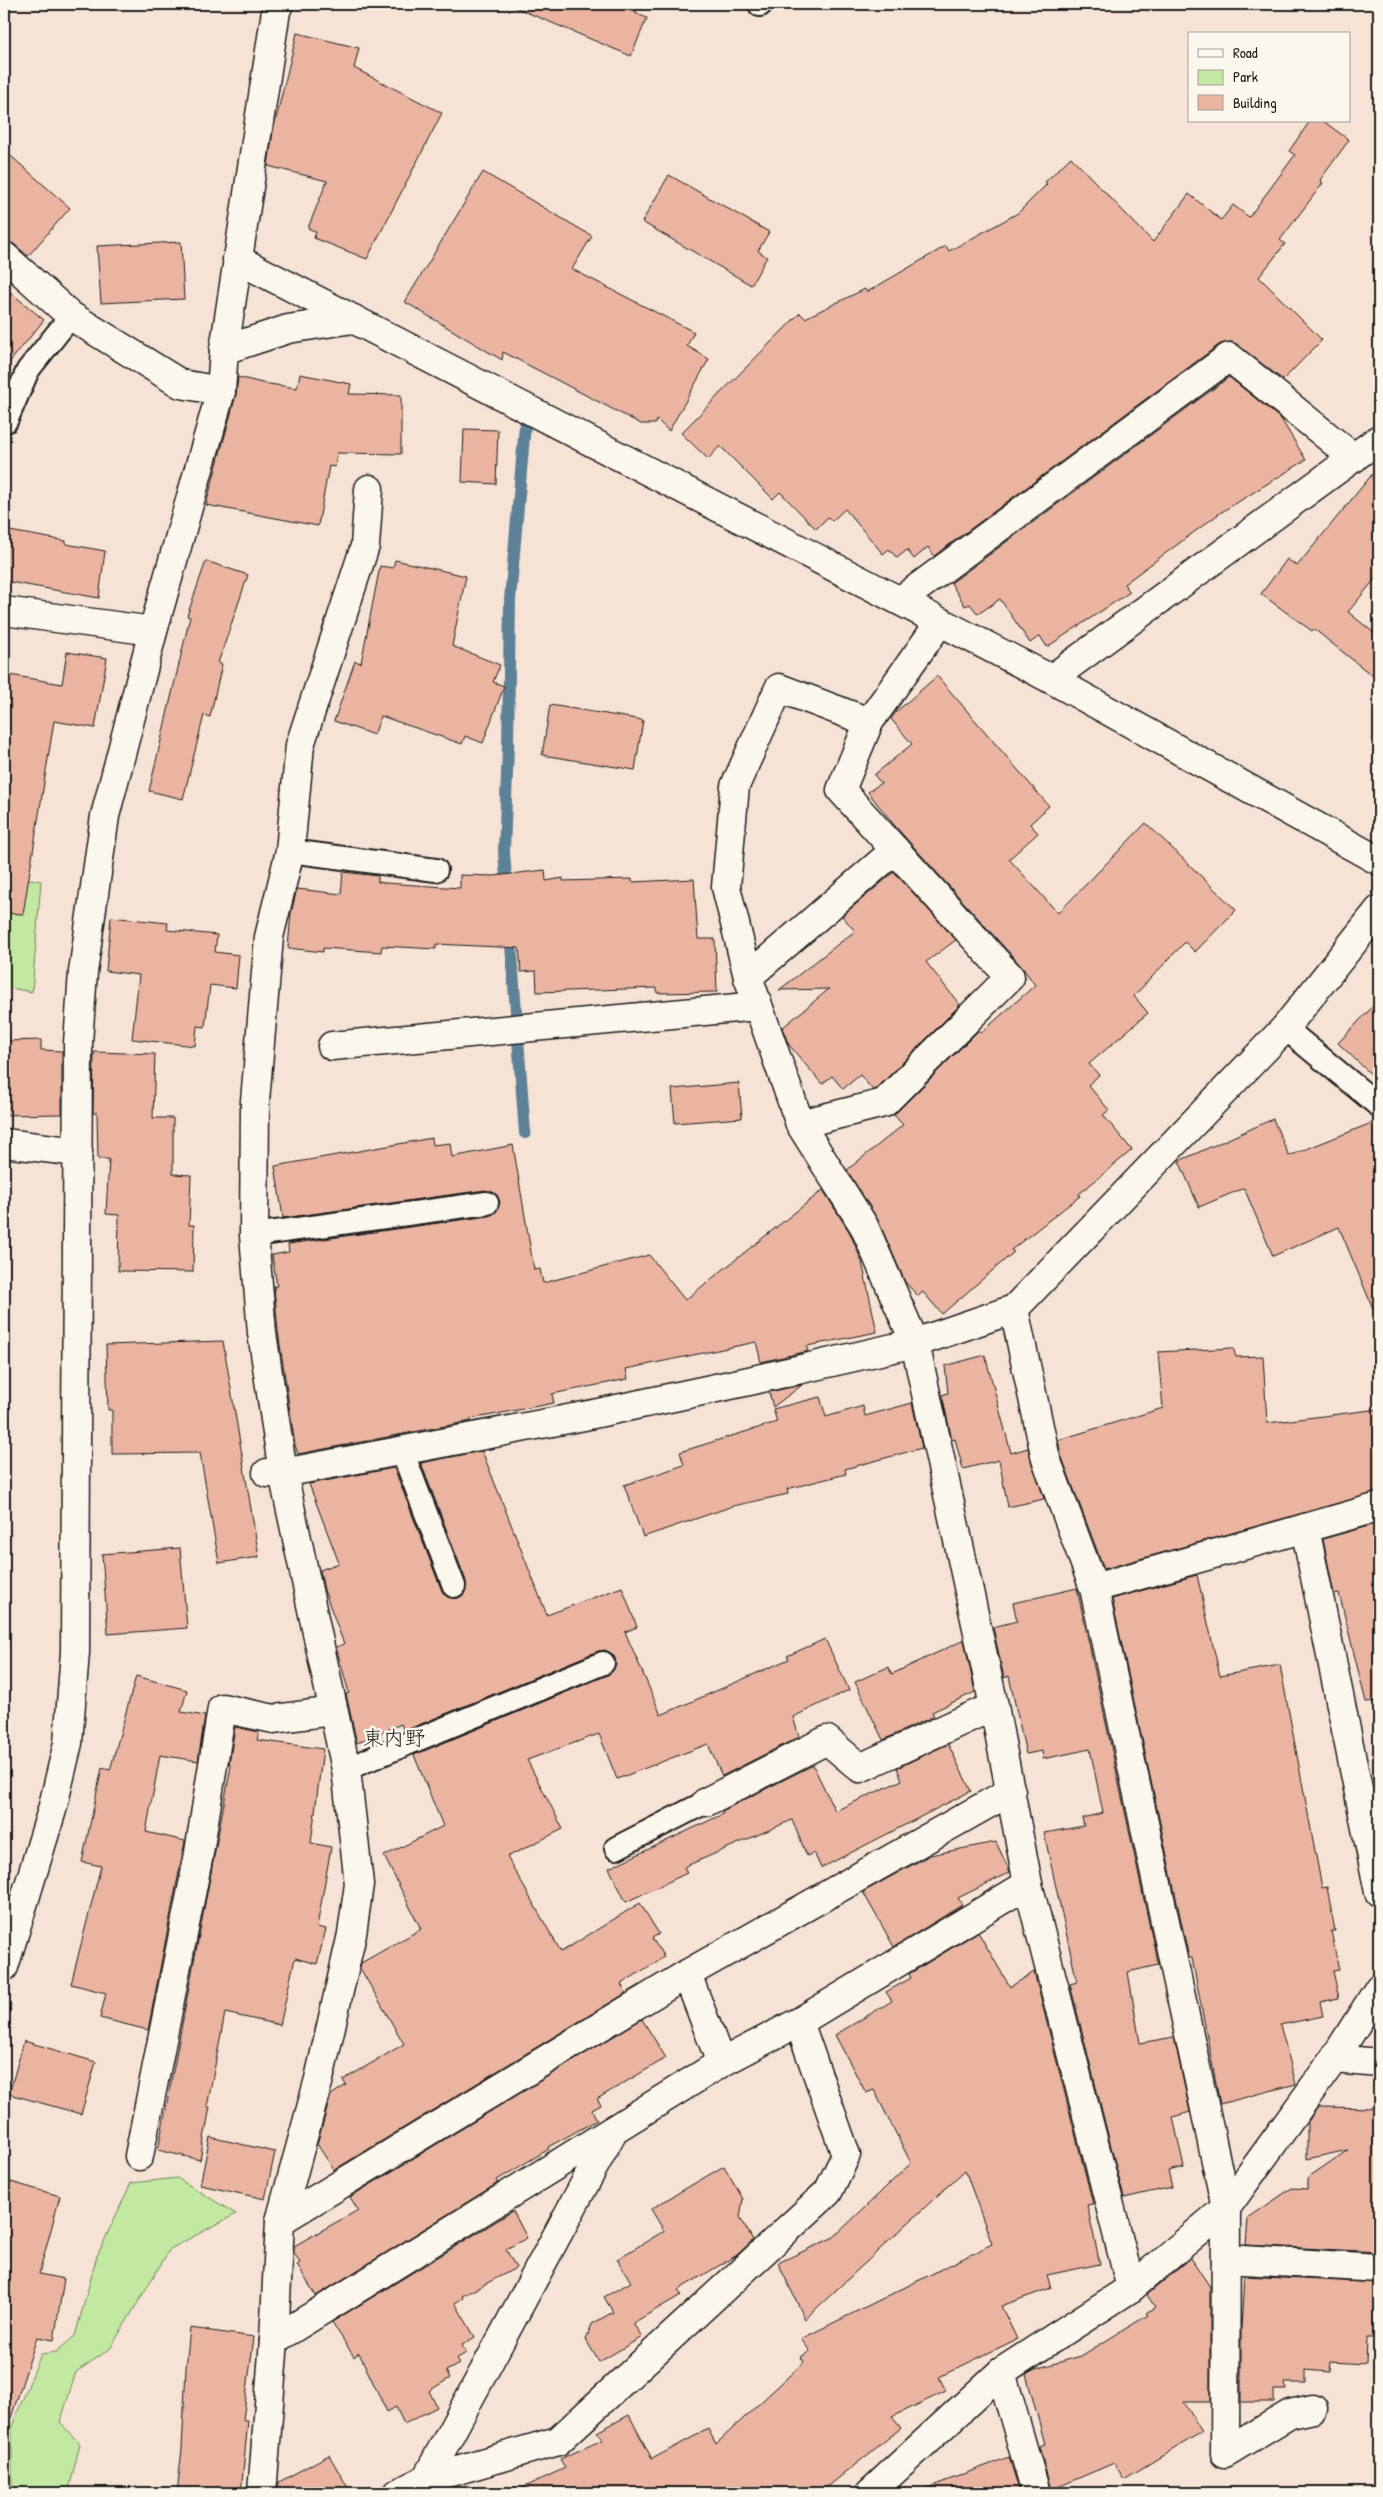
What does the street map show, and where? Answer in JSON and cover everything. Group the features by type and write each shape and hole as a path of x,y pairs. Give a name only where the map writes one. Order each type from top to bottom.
{"street":[{"path":"4,1967 52,1810 68,1744 75,1652 79,1034 83,972 94,890 105,816 153,631 221,391 224,350 237,258 276,12 279,4"},
{"path":"4,256 71,316 181,384 221,391"},
{"path":"237,258 1051,679 1379,861"},
{"path":"224,350 288,329 353,319"},
{"path":"901,600 1229,357 1354,458"},
{"path":"1051,679 1379,439"},
{"path":"262,2493 274,2340 280,2221 319,2079 352,1934 358,1884 346,1769 275,1473 254,1235 255,1101 269,937 290,851 300,745 365,546 369,489"},
{"path":"4,611 153,631"},
{"path":"800,1124 884,1102 1010,977 841,790 869,722 940,622"},
{"path":"869,722 778,688 734,786 726,887 748,977 800,1124 864,1226 915,1343 994,1706 1028,1884 1131,2288"},
{"path":"748,977 895,850"},
{"path":"275,1473 594,1414 915,1343 1014,1309 1285,1028 1379,910"},
{"path":"332,1046 758,1006"},
{"path":"4,1143 78,1152"},
{"path":"1014,1309 1046,1459 1094,1588 1226,2208 1225,2453 1290,2414 1313,2409"},
{"path":"1094,1588 1379,1508"},
{"path":"1305,1528 1379,1892"},
{"path":"706,1802 828,1740 860,1768 994,1706"},
{"path":"139,2156 196,1868 222,1708 274,1719 333,1711"},
{"path":"280,2221 687,1974 1011,1791"},
{"path":"274,2340 721,2063 799,2022 1028,1884"},
{"path":"687,1974 721,2063"},
{"path":"870,2493 1001,2372 1131,2288 1226,2208 1334,2059 1379,1988"},
{"path":"398,2493 426,2479 558,2441 828,2192 846,2155 799,2022"},
{"path":"1334,2059 1379,2063"},
{"path":"426,2479 614,2131"},
{"path":"1226,2259 1379,2268"},
{"path":"1001,2372 1036,2493"}],"lane":[{"path":"6,421 28,370 71,316"},
{"path":"290,851 436,870"},
{"path":"1285,1028 1379,1106"},
{"path":"254,1235 487,1203"},
{"path":"402,1451 454,1586"},
{"path":"346,1769 603,1663"},
{"path":"616,1848 706,1802"}],"green space":[{"path":"4,875 41,881 32,992 4,987"},
{"path":"177,2178 236,2214 170,2249 110,2349 76,2372 60,2423 80,2444 68,2493 12,2493 12,2426 41,2354 56,2352 75,2336 97,2256 131,2183"}],"building":[{"path":"507,4 639,4 635,13 647,18 631,56"},
{"path":"297,33 359,48 354,68 442,113 367,259 314,238 316,232 308,228 327,181 268,166 273,131"},
{"path":"1309,122 1324,122 1349,140 1320,180 1323,183 1280,240 1285,244 1259,277 1322,340 1283,380 1238,345 1232,342 1220,344 934,556 928,547 914,559 907,550 897,558 889,549 883,554 845,509 832,521 828,517 816,529 780,492 773,499 720,446 708,459 681,433 800,313 805,318 865,289 867,292 946,246 949,251 1018,213 1047,184 1045,182 1071,157 1153,242 1189,194 1221,220 1233,205 1249,217 1295,155 1289,151"},
{"path":"4,150 70,208 28,256 14,244 4,241"},
{"path":"483,172 592,236 572,269 694,332 687,346 709,359 669,431 657,420 655,424 641,424 503,352 502,360 405,302"},
{"path":"669,175 769,232 758,251 767,257 751,285 642,222"},
{"path":"181,242 184,299 101,303 97,246"},
{"path":"4,287 44,320 4,369"},
{"path":"300,374 351,384 349,394 401,395 401,454 337,453 335,467 329,466 318,526 206,505 236,395 238,377 297,388"},
{"path":"1229,377 1281,419 1306,460 1220,513 1124,584 1130,592 1047,647 1040,636 1030,643 1000,599 978,614 970,604 965,606 951,583"},
{"path":"464,429 498,430 496,484 462,482"},
{"path":"1379,466 1379,574 1348,612 1379,637 1379,681 1314,629 1312,631 1261,594 1287,559 1297,566"},
{"path":"4,530 66,541 66,544 105,551 99,598 4,581"},
{"path":"395,560 466,576 452,646 500,665 493,682 504,686 483,743 465,736 462,744 381,716 374,735 334,721 355,661 361,663 380,566 393,568"},
{"path":"206,561 248,575 218,663 222,664 210,717 204,715 183,799 149,791 190,617 187,616"},
{"path":"67,652 107,658 95,728 54,721 23,914 4,913 4,674 62,684"},
{"path":"937,676 1049,806 1030,824 1038,833 1009,859 1058,913 1146,823 1236,910 1195,952 1185,942 1134,996 1148,1013 1089,1064 1099,1075 1088,1085 1109,1110 1103,1115 1132,1150 1079,1194 1080,1196 1011,1250 1014,1252 942,1314 923,1292 918,1296 905,1282 878,1220 847,1170 903,1125 894,1115 979,1030 981,1033 1035,985 1022,967 895,826 868,792 881,783 874,775 912,744 891,719 896,712"},
{"path":"550,705 643,720 635,770 542,755"},
{"path":"545,870 546,881 563,878 563,881 632,879 632,882 694,879 698,939 715,939 717,992 657,993 657,988 537,992 536,971 521,972 519,948 436,944 436,949 382,946 381,952 323,948 323,952 288,948 291,913 297,889 341,894 343,872 378,876 378,882 385,883 460,888 460,875 494,876"},
{"path":"894,872 956,940 926,962 960,1005 876,1089 873,1090 860,1075 843,1089 832,1076 822,1084 789,1045 782,1028 829,989 779,990 855,931 842,916"},
{"path":"111,917 168,923 167,930 217,935 215,952 239,955 236,988 210,985 205,1027 197,1026 195,1046 132,1039 139,975 106,971"},
{"path":"1379,1000 1379,1082 1338,1043"},
{"path":"41,1040 41,1050 62,1051 62,1114 4,1115 4,1041"},
{"path":"94,1052 155,1054 153,1118 173,1118 173,1174 191,1175 189,1225 194,1225 193,1272 118,1271 119,1215 106,1214 109,1159 98,1159 97,1113 93,1113"},
{"path":"739,1083 742,1118 675,1123 672,1089"},
{"path":"1273,1119 1289,1156 1379,1120 1379,1323 1339,1227 1273,1256 1244,1188 1199,1207 1179,1161"},
{"path":"432,1138 433,1145 450,1143 452,1157 513,1145 534,1270 540,1269 543,1283 649,1255 685,1300 823,1190 850,1233 862,1262 877,1332 807,1346 808,1351 761,1362 756,1342 626,1369 628,1379 552,1394 554,1403 298,1454 295,1445 278,1331 274,1286 277,1286 272,1255 289,1252 288,1244 489,1216 495,1213 500,1202 497,1195 485,1190 283,1218 275,1166"},
{"path":"223,1341 259,1557 219,1563 200,1453 112,1454 112,1410 108,1410 106,1345"},
{"path":"1233,1348 1236,1357 1263,1356 1267,1423 1379,1409 1379,1492 1104,1569 1061,1455 1058,1440 1163,1408 1158,1352"},
{"path":"985,1355 1011,1453 1028,1448 1044,1499 1008,1507 999,1460 963,1469 955,1439 952,1440 942,1395 948,1393 945,1366"},
{"path":"802,1385 773,1407 769,1392"},
{"path":"820,1397 826,1417 863,1406 865,1416 912,1403 922,1448 845,1469 846,1474 787,1489 788,1494 733,1506 643,1537 624,1485 684,1465 680,1452 777,1422 773,1409"},
{"path":"482,1451 547,1615 622,1587 637,1627 625,1632 661,1715 789,1659 787,1656 825,1639 849,1690 793,1717 799,1737 722,1776 708,1744 617,1779 599,1734 527,1760 563,1829 507,1857 561,1952 640,1903 659,1934 652,1938 664,1957 621,1984 626,1993 334,2170 317,2144 331,2095 346,2085 343,2080 404,2044 360,1968 361,1963 421,1929 384,1856 443,1826 414,1755 608,1675 616,1665 615,1658 611,1653 605,1650 598,1651 404,1731 401,1724 357,1743 346,1694 349,1693 336,1647 344,1644 324,1590 320,1570 339,1563 309,1484 394,1468 442,1591 446,1596 458,1598 464,1594 466,1581 421,1463"},
{"path":"1379,1523 1379,1701 1366,1702 1339,1593 1334,1594 1323,1539"},
{"path":"180,1548 187,1628 108,1634 102,1554"},
{"path":"1197,1575 1220,1676 1280,1665 1322,1888 1327,1887 1335,1931 1331,1931 1339,1970 1333,1971 1339,1998 1320,2002 1323,2016 1280,2025 1296,2084 1220,2104 1192,1958 1189,1958 1112,1599"},
{"path":"1077,1588 1158,1965 1128,1972 1140,2043 1174,2037 1190,2112 1173,2117 1184,2167 1168,2171 1172,2187 1124,2198 1070,1984 1077,1982 1044,1833 1084,1826 1082,1818 1103,1813 1090,1749 1043,1759 1042,1751 1026,1754 1009,1676 1004,1678 993,1627 1017,1621 1013,1603"},
{"path":"964,1640 975,1692 932,1712 934,1716 883,1740 855,1682 888,1667 892,1674"},
{"path":"136,1676 187,1690 181,1712 205,1716 198,1761 160,1755 146,1832 185,1841 148,2030 100,2018 106,1993 71,1984 101,1866 82,1862 102,1768 110,1770"},
{"path":"235,1727 259,1732 257,1740 323,1749 311,1843 331,1847 317,1927 326,1929 317,1964 295,1958 280,2025 225,2013 207,2107 210,2107 200,2160 158,2150 231,1766 229,1765"},
{"path":"948,1744 971,1791 821,1868 814,1853 807,1856 792,1820 684,1867 687,1873 626,1902 609,1868 723,1814 722,1811 813,1765 835,1811 902,1780 897,1768"},
{"path":"996,1842 1010,1872 958,1898 962,1905 894,1947 863,1892 930,1855"},
{"path":"978,1932 1010,1987 1034,1972 1093,2204 1087,2205 1100,2264 1047,2275 1051,2288 1001,2306 1017,2339 939,2377 946,2391 892,2417 901,2428 820,2493 512,2493 565,2468 560,2459 602,2440 597,2432 629,2415 652,2459 708,2429 716,2444 804,2362 801,2357 810,2351 801,2339 992,2244 965,2170 805,2319 778,2263 834,2237 911,2163 874,2090 866,2093 835,2035 892,2001 886,1992 911,1978 909,1974"},
{"path":"642,2019 666,2058 597,2099 601,2105 592,2110 597,2120 548,2147 549,2149 497,2180 498,2183 316,2296 297,2265 300,2263 294,2253 294,2246 358,2210 350,2197"},
{"path":"24,2041 96,2062 81,2114 9,2094"},
{"path":"1318,2107 1379,2108 1379,2252 1246,2245 1248,2218 1292,2188 1307,2189 1307,2178 1348,2150 1307,2159 1307,2123"},
{"path":"210,2137 275,2152 265,2199 200,2185"},
{"path":"724,2166 743,2199 740,2217 753,2240 737,2255 678,2290 681,2295 633,2323 642,2337 599,2362 586,2340 592,2324 613,2312 604,2297 631,2282 617,2259 664,2231 651,2209"},
{"path":"4,2180 60,2196 39,2274 64,2279 54,2340 37,2337 11,2418 4,2417"},
{"path":"513,2211 527,2238 506,2249 516,2268 462,2296 463,2298 455,2303 475,2337 462,2345 466,2353 456,2359 459,2364 446,2371 450,2378 429,2391 437,2407 404,2424 396,2407 387,2412 359,2353 354,2357 332,2322"},
{"path":"1191,2258 1210,2287 1210,2402 1184,2402 1202,2432 1124,2479 1114,2463 1051,2490 1039,2446 1045,2444 1026,2374 1035,2369 1081,2356 1148,2315 1146,2313 1155,2307 1147,2295"},
{"path":"1244,2276 1379,2283 1379,2338 1367,2338 1366,2364 1330,2362 1329,2372 1305,2370 1305,2383 1285,2383 1286,2390 1274,2390 1274,2402 1241,2402 1241,2328"},
{"path":"190,2328 254,2337 243,2420 248,2420 241,2493 177,2493 182,2449"},
{"path":"329,2455 351,2493 278,2493 279,2482"},
{"path":"1009,2457 1020,2493 922,2493 922,2490"}],"waterway":[{"path":"507,891 504,852 510,600 525,425"},
{"path":"510,931 525,1133"}],"district":[{"name":"東内野","path":"394,1738"}]}
